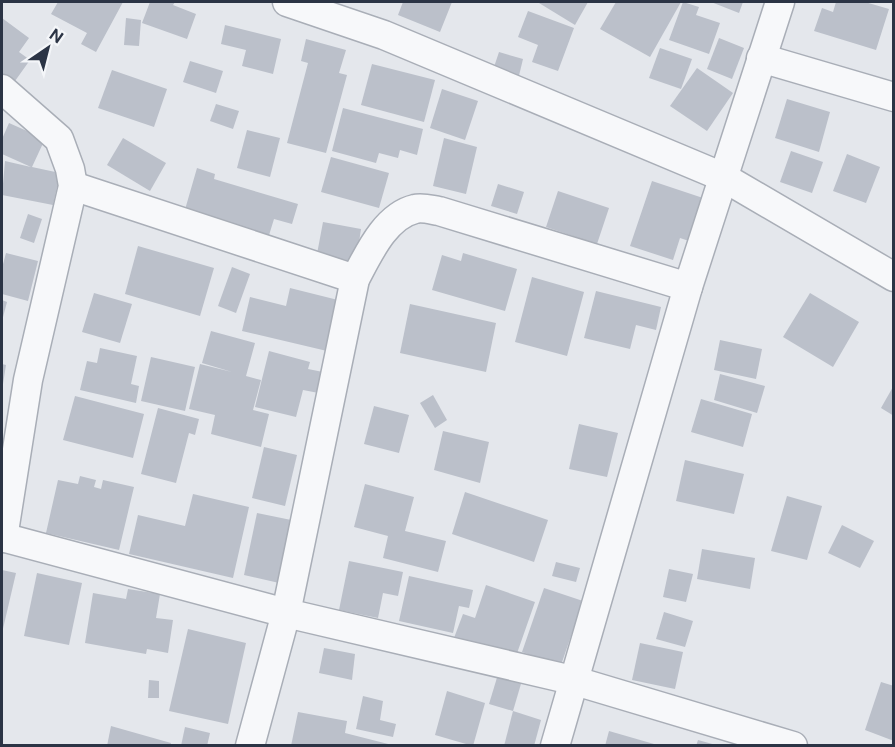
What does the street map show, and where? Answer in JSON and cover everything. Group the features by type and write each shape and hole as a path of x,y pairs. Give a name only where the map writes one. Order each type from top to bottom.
{"street":[{"path":"287,2 384,35 723,177 894,277"},
{"path":"555,746 572,680 688,287 780,2"},
{"path":"761,58 894,97"},
{"path":"2,90 59,139 70,168 73,186 28,380 2,538 286,613 572,680 792,746"},
{"path":"73,186 355,279"},
{"path":"250,746 286,613 355,279 377,238 391,223 415,209 439,211 688,287"}],"building":[{"path":"58,2 123,2 96,52 81,44 87,33 51,14"},
{"path":"150,2 175,2 173,5 196,14 187,39 142,23"},
{"path":"403,2 452,2 440,32 398,15"},
{"path":"540,2 588,2 575,25"},
{"path":"616,2 681,2 650,57 600,29"},
{"path":"683,2 699,7 696,15 720,23 709,54 669,40"},
{"path":"711,2 743,2 739,13"},
{"path":"836,2 865,2 889,9 876,50 814,31 822,8 833,12"},
{"path":"528,11 574,28 558,71 532,62 538,45 518,37"},
{"path":"2,18 29,38 19,52 30,60 10,88 2,81"},
{"path":"126,18 141,20 139,46 124,45"},
{"path":"225,25 281,39 273,74 242,66 246,50 221,44"},
{"path":"719,38 744,48 732,79 707,69"},
{"path":"306,39 346,50 339,73 347,75 326,153 287,143 308,63 301,61"},
{"path":"660,48 692,59 681,89 649,78"},
{"path":"499,52 523,59 517,84 491,76"},
{"path":"190,61 223,71 216,93 183,82"},
{"path":"372,64 435,80 424,122 361,105"},
{"path":"697,68 733,93 707,131 670,106"},
{"path":"112,70 167,89 154,127 98,108"},
{"path":"442,89 478,101 465,140 430,128"},
{"path":"787,99 830,112 819,152 775,138"},
{"path":"216,104 239,111 233,129 210,121"},
{"path":"343,108 423,129 417,155 400,150 398,158 379,153 376,163 332,151"},
{"path":"9,123 45,139 32,167 60,173 53,205 2,195 5,161 31,167 2,154 2,139"},
{"path":"247,130 280,138 270,177 237,168"},
{"path":"123,138 166,163 150,191 107,165"},
{"path":"444,138 477,147 466,194 433,186"},
{"path":"791,151 823,162 812,193 780,182"},
{"path":"847,154 880,167 866,203 833,191"},
{"path":"331,157 389,173 379,208 321,192"},
{"path":"197,168 215,174 214,179 298,204 292,224 274,219 266,245 182,220"},
{"path":"652,181 709,200 695,243 680,238 673,260 630,246"},
{"path":"498,184 524,192 517,214 491,206"},
{"path":"558,191 609,208 597,244 546,227"},
{"path":"28,214 42,219 34,243 20,238"},
{"path":"323,222 361,229 356,262 317,254"},
{"path":"138,246 214,268 200,316 125,294"},
{"path":"6,253 38,261 28,301 2,294 2,268"},
{"path":"463,253 517,269 505,311 432,290 442,255 461,261"},
{"path":"232,267 250,274 236,313 218,306"},
{"path":"532,277 584,292 567,356 515,342"},
{"path":"290,288 338,300 327,351 242,331 250,297 286,306"},
{"path":"596,291 661,307 656,330 636,325 630,349 584,338"},
{"path":"94,293 132,304 120,343 82,332"},
{"path":"810,293 859,322 833,367 783,337"},
{"path":"2,300 7,302 2,321"},
{"path":"410,304 496,323 486,372 400,353"},
{"path":"211,331 255,343 246,376 261,380 253,410 269,414 261,447 211,434 215,415 189,409 200,364 232,372 202,363"},
{"path":"720,340 762,349 756,379 714,370"},
{"path":"100,348 137,356 131,384 139,386 136,403 80,390 87,361 97,363"},
{"path":"269,351 310,362 308,369 333,374 329,395 303,390 296,417 255,407"},
{"path":"151,357 195,367 185,411 141,401"},
{"path":"2,364 6,365 3,384 2,384"},
{"path":"720,374 765,386 757,413 714,400"},
{"path":"894,385 894,416 881,408"},
{"path":"433,395 447,420 435,428 420,403"},
{"path":"75,396 144,414 133,458 63,440"},
{"path":"701,399 752,414 743,447 691,432"},
{"path":"374,406 409,415 399,453 364,444"},
{"path":"158,408 199,419 195,435 189,433 176,483 141,474"},
{"path":"579,424 618,433 607,477 569,469"},
{"path":"443,431 489,442 480,483 434,470"},
{"path":"264,447 297,455 285,506 252,498"},
{"path":"685,460 744,474 734,514 676,501"},
{"path":"80,476 96,480 94,487 101,489 103,480 134,487 119,550 46,533 58,480 78,484"},
{"path":"365,484 414,497 405,531 446,541 438,572 383,558 388,536 354,527"},
{"path":"465,492 548,520 534,562 452,534"},
{"path":"193,494 249,507 233,578 129,554 138,515 185,526"},
{"path":"787,496 822,506 807,560 771,551"},
{"path":"257,513 301,522 288,585 244,575"},
{"path":"842,525 874,541 860,568 828,553"},
{"path":"702,549 755,558 750,589 697,579"},
{"path":"349,561 403,572 398,596 383,593 378,618 339,610"},
{"path":"556,562 580,568 576,582 552,576"},
{"path":"669,569 693,574 686,602 663,597"},
{"path":"2,570 16,573 2,633"},
{"path":"37,573 82,583 69,645 24,636"},
{"path":"409,576 473,590 469,608 459,606 453,633 399,621"},
{"path":"486,585 535,602 515,659 454,638 463,614 475,618"},
{"path":"544,588 583,601 561,665 522,652"},
{"path":"128,589 160,594 156,618 173,620 168,653 147,649 146,654 85,643 93,593 126,599"},
{"path":"664,612 693,621 685,647 656,639"},
{"path":"188,629 246,643 228,724 169,711"},
{"path":"640,643 683,652 675,689 632,680"},
{"path":"324,648 355,654 352,680 319,673"},
{"path":"499,671 523,677 513,711 489,704"},
{"path":"149,680 159,681 159,698 148,698"},
{"path":"881,682 894,686 894,741 865,730"},
{"path":"447,691 485,703 473,746 435,735"},
{"path":"363,696 383,701 380,720 396,724 393,737 356,729"},
{"path":"513,711 541,720 534,746 504,746"},
{"path":"298,712 347,721 345,733 396,746 291,746"},
{"path":"111,726 171,743 170,746 107,746"},
{"path":"185,727 210,733 207,746 181,746"},
{"path":"609,731 654,744 654,746 605,746"},
{"path":"698,740 716,745 716,746 696,746"}]}
